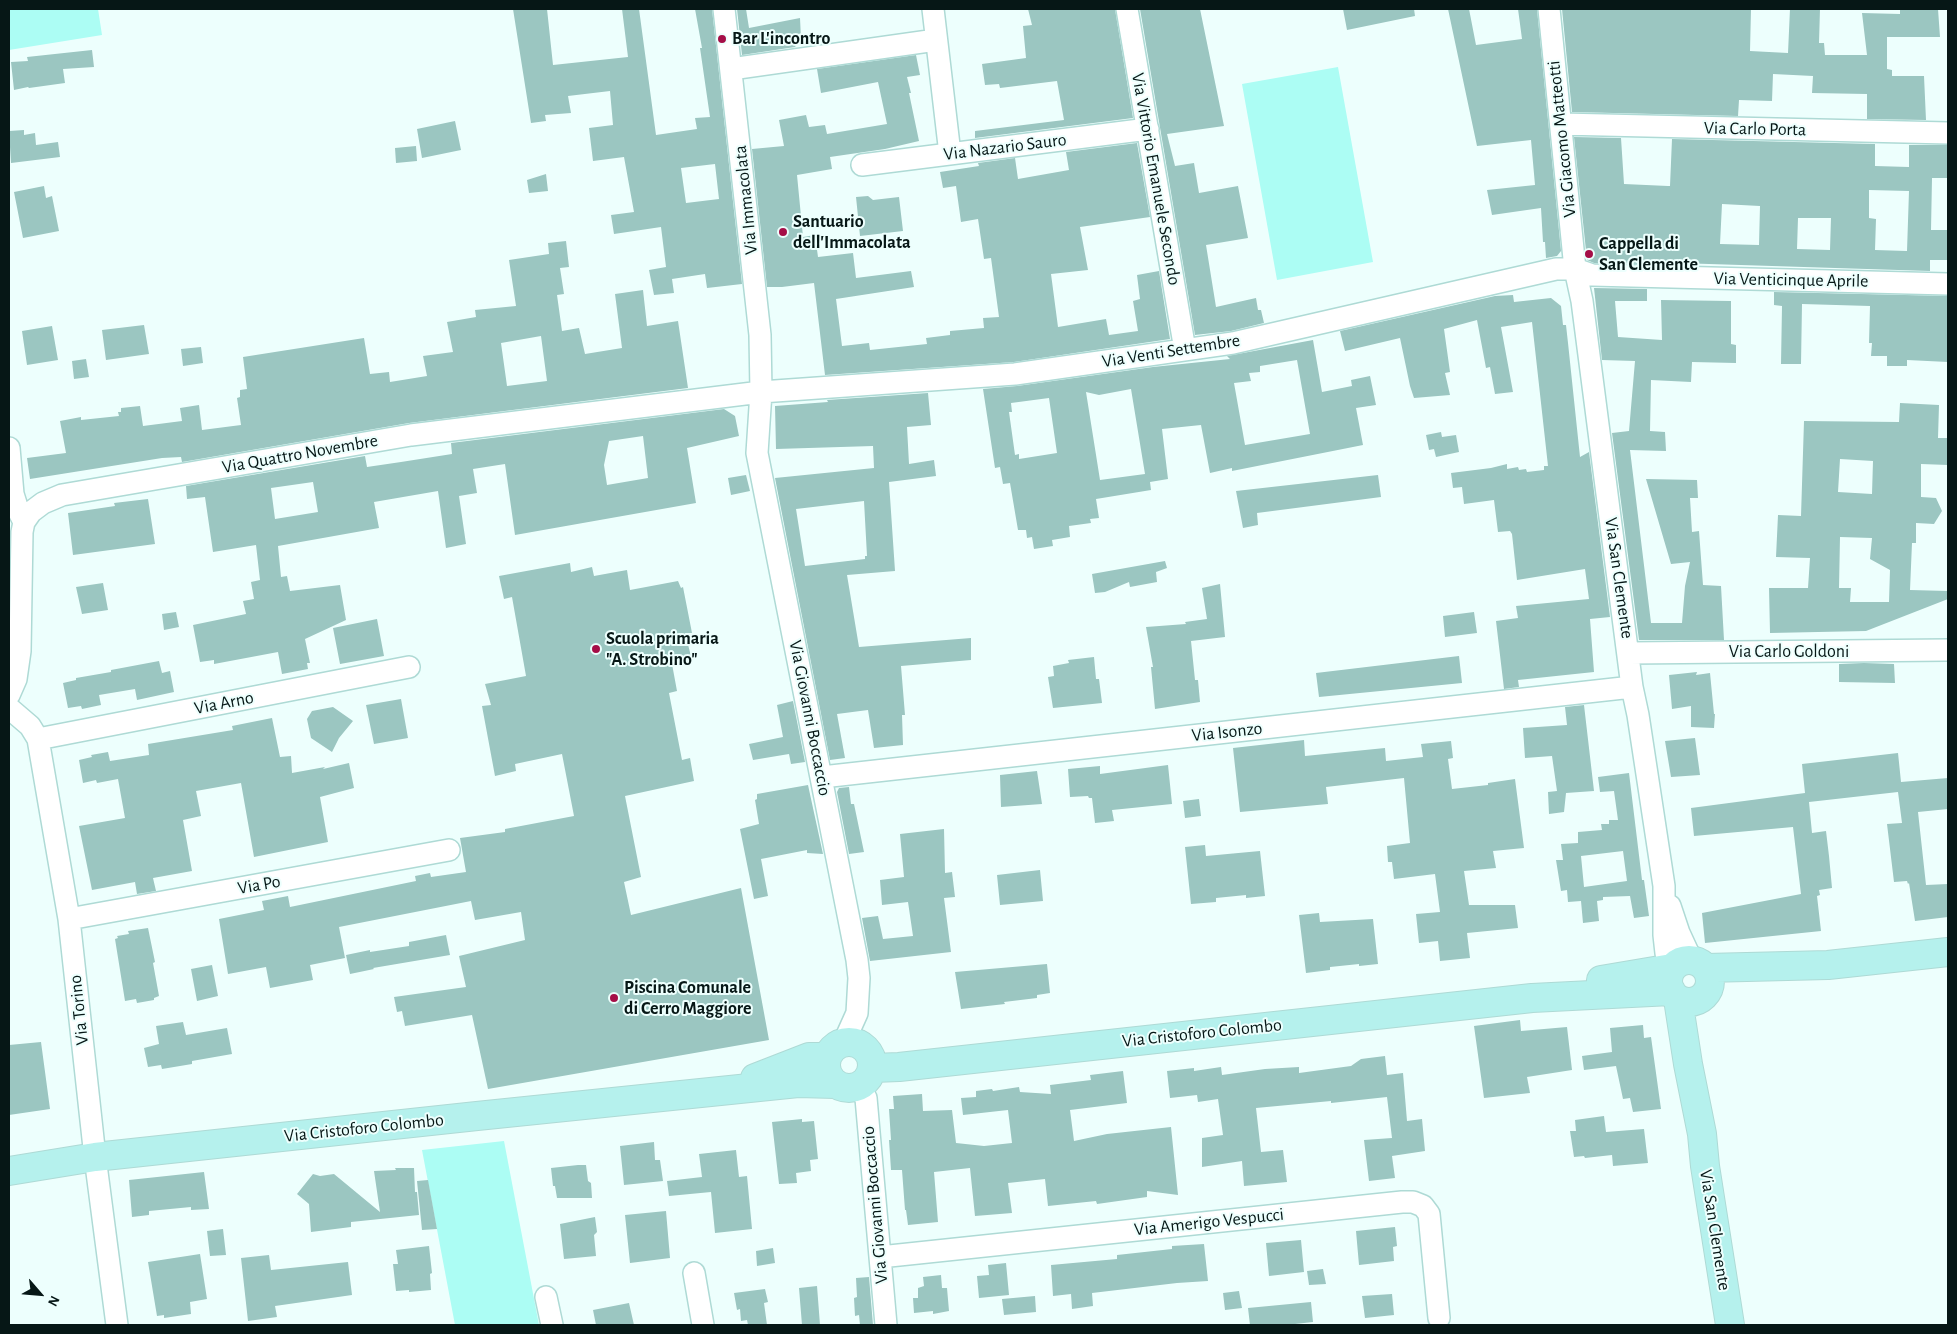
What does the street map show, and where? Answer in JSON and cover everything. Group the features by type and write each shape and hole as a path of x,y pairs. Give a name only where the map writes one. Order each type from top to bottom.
{"street":[{"name":"Via Immacolata","path":"724,9 760,336 761,392"},
{"path":"933,9 950,154"},
{"name":"Via Vittorio Emanuele Secondo","path":"1127,9 1186,350"},
{"name":"Via Giacomo Matteotti","path":"1549,9 1575,269"},
{"path":"731,69 936,40"},
{"name":"Via Carlo Porta","path":"1561,124 1948,133"},
{"name":"Via Nazario Sauro","path":"862,165 1148,129"},
{"name":"Via Venti Settembre","path":"761,392 1015,374 1233,343 1556,269 1575,269"},
{"name":"Via Venticinque Aprile","path":"1575,269 1592,275 1948,284"},
{"name":"Via San Clemente","path":"1575,269 1582,301 1632,687 1664,886 1679,933 1689,982 1688,1064 1702,1134 1705,1166 1730,1325"},
{"name":"Via Quattro Novembre","path":"24,522 31,512 43,503 71,494 411,435 761,392"},
{"name":"Via Giovanni Boccaccio","path":"761,392 757,453 857,960 859,978 857,1013 836,1050"},
{"path":"9,448 14,494 18,510 24,522 20,545 19,658 16,678 9,695"},
{"name":"Via Carlo Goldoni","path":"1629,653 1948,650"},
{"name":"Via Arno","path":"38,739 409,667"},
{"name":"Via Isonzo","path":"822,777 1632,687"},
{"name":"Via Torino","path":"9,708 30,726 38,739 69,919 95,1157 117,1325"},
{"name":"Via Po","path":"69,919 448,850"},
{"name":"Via Cristoforo Colombo","path":"9,1171 95,1157 798,1083 856,1080 899,1067 1689,982 1948,952"},
{"name":"Via Cristoforo Colombo","path":"721,1091 809,1057 859,1044 865,1048 873,1060 856,1080"},
{"path":"836,1050 827,1072 856,1080"},
{"name":"Via Giovanni Boccaccio","path":"856,1080 866,1098 886,1325"},
{"name":"Via Amerigo Vespucci","path":"880,1257 1413,1202 1423,1206 1429,1214 1439,1318"},
{"path":"694,1274 702,1325"},
{"path":"546,1297 552,1325"}],"shaded area":[{"path":"9,9 98,9 102,35 9,50"},
{"path":"1338,67 1373,262 1277,280 1242,84"},
{"path":"504,1141 539,1325 455,1325 422,1150"}],"building":[{"path":"513,9 547,9 553,65 628,57 622,9 639,9 656,135 697,129 695,118 710,117 700,48 702,48 695,9 712,9 742,284 707,288 705,274 672,279 674,293 654,295 649,270 666,267 661,227 614,234 611,215 634,212 624,157 593,161 589,128 613,125 610,91 568,96 571,113 545,115 546,121 531,123","holes":["715,164 719,199 686,203 681,168"]},
{"path":"737,9 746,9 749,28 800,18 801,39 795,47 742,55"},
{"path":"1028,9 1115,9 1133,118 975,138 975,131 1064,120 1057,81 1000,88 999,84 985,85 982,64 1026,58 1023,26 1032,25"},
{"path":"1140,9 1200,9 1224,126 1167,134 1175,166 1194,163 1199,193 1238,186 1248,238 1206,245 1216,307 1256,298 1258,310 1261,310 1264,323 1231,331 1195,335"},
{"path":"1343,9 1414,9 1415,16 1347,30"},
{"path":"1448,9 1469,9 1476,45 1522,39 1518,9 1537,9 1561,251 1557,256 1546,258 1541,208 1492,215 1487,190 1535,185 1531,140 1477,146"},
{"path":"1562,9 1751,9 1750,51 1788,53 1790,9 1820,9 1819,43 1824,43 1825,55 1867,55 1862,13 1900,14 1900,9 1938,9 1940,37 1887,37 1887,69 1892,70 1892,76 1924,76 1926,120 1867,119 1867,94 1812,93 1813,76 1773,74 1772,101 1739,100 1738,116 1572,112"},
{"path":"92,50 94,67 63,69 65,83 14,90 11,62 28,61 27,57"},
{"path":"916,55 920,75 907,77 919,141 885,149 830,157 832,169 797,175 803,237 815,235 818,257 853,253 856,278 911,271 914,287 836,299 842,346 869,343 870,350 927,344 926,338 950,335 950,331 984,328 983,318 999,317 991,258 984,259 978,219 961,222 956,186 943,188 940,172 979,166 978,163 1015,158 1018,179 1069,170 1066,152 1137,143 1150,217 1080,227 1088,270 1051,274 1058,327 1106,319 1109,335 1138,331 1133,301 1140,299 1137,275 1159,271 1170,339 1014,362 825,375 814,283 767,287 752,149 784,146 779,120 806,115 809,127 825,125 827,134 887,124 878,82 821,93 817,69"},
{"path":"455,121 461,150 422,158 417,129"},
{"path":"24,130 24,135 35,133 36,145 58,142 60,157 11,163 9,131"},
{"path":"1574,137 1621,138 1624,184 1668,186 1670,186 1672,139 1875,144 1875,166 1909,167 1909,145 1948,145 1948,178 1932,178 1931,230 1948,230 1948,260 1930,260 1930,271 1646,262 1647,264 1594,263 1587,260","holes":["1869,190 1909,191 1907,251 1875,250 1876,219 1869,218","1722,204 1760,206 1759,245 1720,244","1798,218 1831,218 1830,250 1797,249"]},
{"path":"416,146 417,161 396,163 395,148"},
{"path":"546,174 548,191 529,193 527,180"},
{"path":"44,186 46,198 52,196 59,231 23,238 14,192"},
{"path":"868,196 873,200 899,197 903,231 860,236 856,197"},
{"path":"566,241 569,267 560,268 564,294 557,295 562,331 579,328 585,354 622,348 615,294 643,290 647,326 678,321 688,388 409,423 182,462 181,457 162,458 30,479 27,458 66,453 60,421 81,417 81,420 119,416 118,412 121,412 121,408 140,406 143,426 182,421 180,408 199,405 202,430 241,425 237,398 240,397 240,390 247,389 243,357 364,338 370,374 389,372 390,382 427,376 423,356 453,352 447,322 476,317 475,310 516,306 509,260 549,254 548,243","holes":["541,336 547,381 507,386 501,343"]},
{"path":"1594,288 1647,289 1647,301 1615,301 1618,337 1662,340 1661,300 1731,301 1731,344 1736,345 1736,363 1692,362 1691,382 1651,380 1650,431 1665,432 1666,451 1630,450 1651,623 1682,623 1685,586 1690,562 1671,564 1646,479 1697,480 1698,498 1690,498 1692,532 1699,531 1703,585 1721,586 1724,640 1639,640 1612,433 1629,431 1635,361 1602,360"},
{"path":"1774,292 1948,296 1948,362 1907,360 1907,366 1887,366 1887,356 1871,356 1872,343 1869,343 1870,306 1802,304 1801,364 1781,364 1782,306 1774,305"},
{"path":"1513,295 1514,302 1551,298 1561,306 1563,325 1566,325 1580,457 1589,452 1610,617 1590,619 1594,672 1518,680 1519,687 1504,689 1496,621 1518,618 1516,606 1589,599 1585,569 1517,580 1512,534 1510,531 1498,532 1494,500 1464,504 1462,487 1453,488 1451,473 1507,464 1507,469 1518,467 1519,470 1526,469 1527,472 1544,470 1544,466 1548,466 1532,322 1501,327 1513,392 1495,394 1490,367 1486,368 1477,320 1444,329 1450,372 1445,373 1450,395 1414,398 1400,338 1345,351 1340,331 1495,296"},
{"path":"144,325 149,354 106,360 102,330"},
{"path":"52,326 58,360 27,365 22,331"},
{"path":"1313,340 1322,392 1352,386 1351,380 1370,376 1376,405 1356,408 1363,445 1232,471 1232,468 1210,473 1201,425 1162,429 1168,479 1150,482 1151,490 1096,499 1099,518 1090,519 1091,523 1069,526 1070,537 1052,540 1053,546 1034,549 1032,537 1027,538 1026,530 1018,530 1010,483 1003,484 1000,467 995,468 983,389 1230,359 1227,356","holes":["1297,360 1310,434 1245,445 1234,383 1251,381 1249,373 1260,372 1260,366","1131,389 1145,474 1100,480 1086,392 1099,395","1049,398 1057,453 1019,459 1019,454 1015,455 1009,412 1012,412 1011,403"]},
{"path":"201,347 203,363 183,366 181,349"},
{"path":"86,359 89,377 74,379 72,361"},
{"path":"928,393 931,425 907,427 909,464 934,460 936,476 889,482 895,571 847,575 859,647 971,638 971,660 901,666 905,715 902,715 903,745 874,748 868,710 837,714 845,758 830,760 775,478 874,468 873,446 776,449 775,406 828,402 827,400","holes":["864,501 867,556 865,556 865,559 805,566 796,509"]},
{"path":"1900,403 1939,405 1938,438 1948,438 1948,465 1921,464 1921,497 1936,498 1942,511 1934,524 1916,523 1916,543 1912,543 1910,590 1948,591 1948,599 1866,631 1770,633 1769,588 1808,588 1810,558 1776,557 1778,515 1801,516 1804,421 1899,422","holes":["1840,459 1873,461 1872,494 1838,492","1840,537 1872,538 1870,559 1890,570 1889,602 1850,602 1851,588 1839,588"]},
{"path":"724,409 735,416 739,436 687,448 696,503 515,535 505,464 473,469 477,493 459,496 466,544 446,548 438,491 374,502 379,528 278,546 281,577 287,576 290,591 340,585 346,620 305,639 310,663 307,663 308,669 282,674 278,652 214,664 214,660 200,662 193,625 246,614 243,601 254,599 251,582 260,580 256,545 213,552 205,497 187,499 186,486 365,456 367,467 452,454 451,443","holes":["643,436 648,478 607,485 604,465 609,441","313,482 318,512 275,519 271,488"]},
{"path":"1441,432 1442,437 1456,435 1459,452 1436,457 1434,449 1429,450 1426,435"},
{"path":"746,475 750,491 731,495 728,478"},
{"path":"1378,475 1381,497 1257,513 1258,525 1243,528 1236,491"},
{"path":"148,499 155,544 73,555 68,513 115,506 114,503"},
{"path":"1165,561 1167,568 1156,572 1157,582 1130,587 1129,582 1105,592 1095,593 1092,574"},
{"path":"570,563 571,572 592,567 594,576 627,570 630,590 678,581 681,588 683,587 692,633 685,633 692,660 672,664 677,691 669,693 682,760 690,758 694,781 625,796 641,877 624,882 631,915 741,888 769,1040 488,1089 472,1015 405,1026 402,1011 397,1012 394,997 466,987 459,956 525,940 521,912 475,920 471,901 339,927 345,958 310,965 313,980 270,988 266,967 228,974 219,919 264,910 262,901 288,896 290,907 416,881 415,876 430,873 431,877 466,872 460,838 505,832 505,829 574,816 562,754 515,764 516,771 495,776 482,706 491,705 485,684 526,676 512,597 504,599 499,576"},
{"path":"103,583 108,610 82,614 76,587"},
{"path":"1220,584 1225,637 1191,641 1195,680 1198,680 1200,702 1155,709 1151,667 1153,667 1146,627 1186,624 1185,622 1207,619 1202,588"},
{"path":"176,612 179,627 164,630 162,614"},
{"path":"1474,612 1477,633 1445,637 1443,616"},
{"path":"377,619 384,656 340,664 333,628"},
{"path":"1459,656 1462,683 1319,697 1316,673"},
{"path":"1094,657 1096,679 1099,679 1102,703 1053,708 1048,677 1054,676 1053,666 1069,663 1068,660"},
{"path":"159,661 162,673 170,671 174,692 137,700 135,689 99,695 101,705 82,709 81,706 68,708 63,683 76,680 76,678"},
{"path":"1839,664 1894,664 1895,683 1839,682"},
{"path":"1697,672 1696,675 1710,673 1715,714 1714,728 1691,727 1691,706 1672,709 1669,675"},
{"path":"401,699 408,738 374,744 366,705"},
{"path":"793,701 805,762 791,764 789,754 753,760 749,744 783,737 777,705"},
{"path":"1584,705 1594,791 1566,793 1564,812 1549,814 1548,792 1557,791 1552,756 1525,758 1523,728 1567,725 1565,707"},
{"path":"333,707 353,721 339,738 332,752 311,738 307,719 312,711"},
{"path":"272,718 280,757 291,756 292,773 349,763 354,788 320,797 328,842 254,857 241,783 196,791 201,816 183,820 192,871 153,878 156,891 137,894 135,882 92,890 79,826 125,818 118,779 97,783 96,780 83,783 79,760 92,757 91,755 108,752 110,761 149,755 148,744 233,730 232,726"},
{"path":"1695,738 1700,775 1671,777 1665,741"},
{"path":"1304,740 1305,756 1385,748 1386,761 1423,757 1421,744 1451,741 1453,758 1448,759 1452,789 1488,785 1488,783 1515,779 1524,848 1493,851 1496,868 1464,871 1469,905 1515,905 1518,928 1467,933 1470,958 1440,961 1438,941 1419,943 1416,914 1440,912 1435,874 1394,879 1392,862 1388,862 1387,846 1410,843 1404,778 1326,787 1328,804 1240,812 1233,748"},
{"path":"1898,753 1901,782 1948,778 1948,809 1918,812 1926,885 1948,884 1948,917 1915,921 1909,883 1907,881 1894,882 1887,824 1902,823 1898,792 1809,802 1812,833 1826,831 1832,888 1819,890 1820,895 1817,896 1821,931 1705,943 1702,913 1801,894 1793,827 1694,836 1691,808 1805,793 1802,764"},
{"path":"1168,765 1172,804 1112,810 1114,821 1095,823 1092,798 1088,796 1070,797 1068,769 1100,766 1100,774"},
{"path":"1037,771 1042,804 1001,807 1000,775"},
{"path":"1629,773 1642,880 1644,880 1649,916 1634,918 1630,896 1603,897 1603,900 1597,901 1599,921 1583,923 1581,901 1568,902 1567,890 1561,891 1556,860 1563,860 1561,844 1578,843 1578,832 1602,830 1601,824 1609,824 1609,820 1618,820 1614,791 1600,792 1598,777","holes":["1623,851 1627,881 1584,887 1581,856"]},
{"path":"808,785 823,854 807,853 807,850 761,859 768,896 754,899 740,829 759,824 755,800 757,799 757,794"},
{"path":"849,787 851,804 854,804 864,852 849,854 837,792 839,788"},
{"path":"1199,799 1201,816 1185,818 1183,801"},
{"path":"944,829 945,873 952,872 955,897 944,898 951,952 870,961 862,918 878,916 883,939 913,936 908,902 882,905 880,880 904,877 900,834"},
{"path":"1205,845 1206,856 1260,851 1265,896 1246,898 1246,895 1216,898 1216,902 1191,904 1185,847"},
{"path":"1040,870 1043,901 1000,905 997,875"},
{"path":"1319,913 1320,922 1373,919 1378,964 1330,967 1330,970 1306,973 1299,915"},
{"path":"148,928 159,996 154,998 154,1000 137,1003 136,999 125,1001 115,939 118,938 117,936 129,934 128,931"},
{"path":"446,935 450,955 373,968 350,974 346,955 370,950 370,952 409,946 409,942"},
{"path":"1047,964 1050,993 1037,995 1037,998 1004,1002 1005,1004 961,1009 955,972"},
{"path":"212,965 218,996 197,1001 191,969"},
{"path":"1520,1020 1521,1031 1567,1027 1572,1070 1527,1077 1530,1093 1484,1098 1474,1026"},
{"path":"183,1022 186,1035 227,1028 232,1054 192,1061 192,1064 162,1069 161,1065 148,1067 144,1048 159,1044 156,1026"},
{"path":"1643,1025 1644,1038 1651,1037 1661,1109 1633,1112 1630,1098 1623,1099 1616,1066 1584,1070 1582,1056 1612,1052 1610,1028"},
{"path":"41,1042 50,1109 9,1115 9,1045"},
{"path":"1385,1056 1387,1075 1403,1073 1407,1121 1422,1119 1425,1151 1392,1156 1395,1178 1369,1181 1364,1140 1392,1138 1387,1097 1256,1108 1261,1152 1283,1150 1287,1182 1244,1186 1242,1161 1202,1167 1202,1138 1223,1135 1218,1099 1198,1102 1197,1095 1170,1098 1167,1071 1194,1068 1194,1071 1221,1067 1222,1075 1265,1069 1299,1067 1299,1073 1351,1066 1361,1059"},
{"path":"1123,1071 1127,1103 1070,1110 1074,1141 1107,1134 1171,1127 1178,1195 1147,1191 1147,1197 1097,1204 1096,1201 1048,1206 1045,1179 1008,1183 1012,1213 975,1216 970,1168 934,1172 938,1222 908,1225 902,1170 891,1170 889,1109 894,1109 893,1096 922,1094 923,1111 952,1110 956,1143 984,1146 1012,1143 1008,1110 963,1115 961,1098 976,1097 976,1091 992,1089 993,1091 1019,1087 1020,1092 1051,1094 1050,1085 1091,1080 1090,1075"},
{"path":"1604,1116 1606,1132 1644,1129 1648,1163 1613,1166 1612,1155 1585,1158 1584,1156 1574,1157 1570,1131 1576,1131 1575,1120"},
{"path":"802,1119 802,1122 814,1121 818,1159 810,1160 811,1171 796,1173 797,1183 779,1184 772,1122"},
{"path":"654,1142 655,1160 660,1160 663,1181 624,1185 620,1146"},
{"path":"736,1150 739,1177 747,1176 752,1229 715,1233 711,1192 669,1196 667,1181 702,1177 699,1154"},
{"path":"586,1165 588,1181 591,1183 592,1198 557,1198 555,1186 553,1186 551,1168"},
{"path":"395,1168 414,1168 415,1192 417,1192 419,1215 351,1222 351,1227 311,1232 309,1204 297,1194 313,1174 320,1176 334,1174 380,1212 374,1171 396,1170"},
{"path":"204,1172 209,1209 191,1210 191,1207 149,1211 149,1215 132,1217 129,1180"},
{"path":"428,1180 437,1229 422,1230 417,1181"},
{"path":"666,1211 670,1258 630,1263 625,1215"},
{"path":"595,1217 597,1232 594,1235 596,1256 564,1259 560,1224"},
{"path":"1395,1227 1397,1246 1393,1247 1394,1261 1359,1265 1356,1231"},
{"path":"223,1229 226,1255 210,1256 207,1231"},
{"path":"1301,1240 1304,1272 1269,1276 1266,1243"},
{"path":"1204,1244 1208,1281 1092,1293 1093,1306 1072,1309 1071,1294 1053,1296 1051,1265 1117,1259 1117,1255 1172,1249 1172,1246"},
{"path":"429,1246 432,1273 430,1274 431,1290 396,1291 393,1264 398,1264 396,1250"},
{"path":"773,1248 775,1263 757,1266 756,1251"},
{"path":"200,1254 207,1299 190,1302 191,1314 164,1318 164,1315 157,1316 148,1262"},
{"path":"269,1255 271,1270 348,1262 352,1295 275,1306 277,1317 248,1321 241,1258"},
{"path":"1006,1263 1009,1295 979,1298 977,1276 989,1275 988,1265"},
{"path":"1323,1269 1326,1284 1309,1285 1307,1271"},
{"path":"941,1275 942,1288 947,1288 949,1311 933,1314 933,1311 914,1313 913,1298 918,1298 918,1288 924,1286 923,1277"},
{"path":"869,1277 873,1325 860,1325 859,1315 855,1316 856,1278"},
{"path":"817,1286 820,1325 802,1325 799,1288"},
{"path":"765,1289 768,1302 764,1303 767,1325 748,1325 747,1320 741,1321 740,1309 737,1310 734,1293"},
{"path":"1239,1291 1242,1308 1225,1310 1223,1293"},
{"path":"1392,1294 1394,1315 1365,1318 1362,1296"},
{"path":"1035,1296 1036,1312 1004,1315 1002,1299"},
{"path":"1311,1302 1313,1322 1286,1325 1250,1325 1248,1308"},
{"path":"629,1303 634,1325 596,1325 593,1310"}],"place":[{"name":"Bar L'incontro","path":"722,39"},
{"name":"Santuario dell'Immacolata","path":"783,232"},
{"name":"Cappella di San Clemente","path":"1589,254"},
{"name":"Scuola primaria \"A. Strobino\"","path":"596,649"},
{"name":"Piscina Comunale di Cerro Maggiore","path":"614,998"}]}
